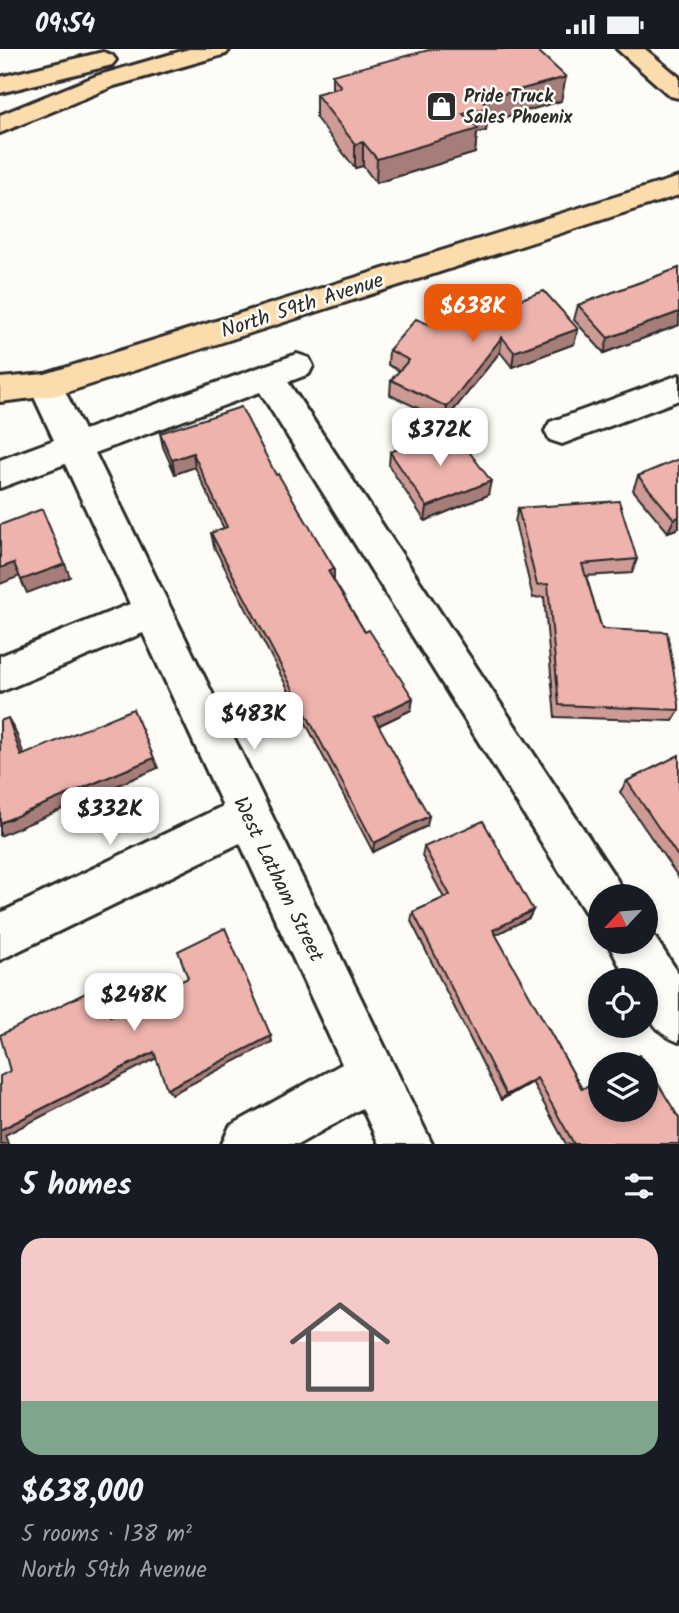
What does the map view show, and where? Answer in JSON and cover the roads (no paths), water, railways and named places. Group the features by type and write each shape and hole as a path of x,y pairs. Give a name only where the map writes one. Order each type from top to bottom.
{"main road":[{"path":"0,85 150,49"},
{"path":"0,125 105,81 216,49"},
{"path":"631,49 679,90"},
{"name":"North 59th Avenue","path":"0,390 46,386 679,186"},
{"name":"North 59th Avenue","path":"0,414 46,386"}],"street":[{"path":"0,474 283,371 594,884"},
{"name":"West Latham Street","path":"46,386 405,1144"},
{"path":"562,431 679,387"},
{"path":"0,674 152,612"},
{"path":"0,937 249,816"},
{"path":"638,954 679,1018"},
{"path":"248,1144 373,1074"}],"place":[{"name":"Pride Truck Sales Phoenix","path":"441,106"}]}
